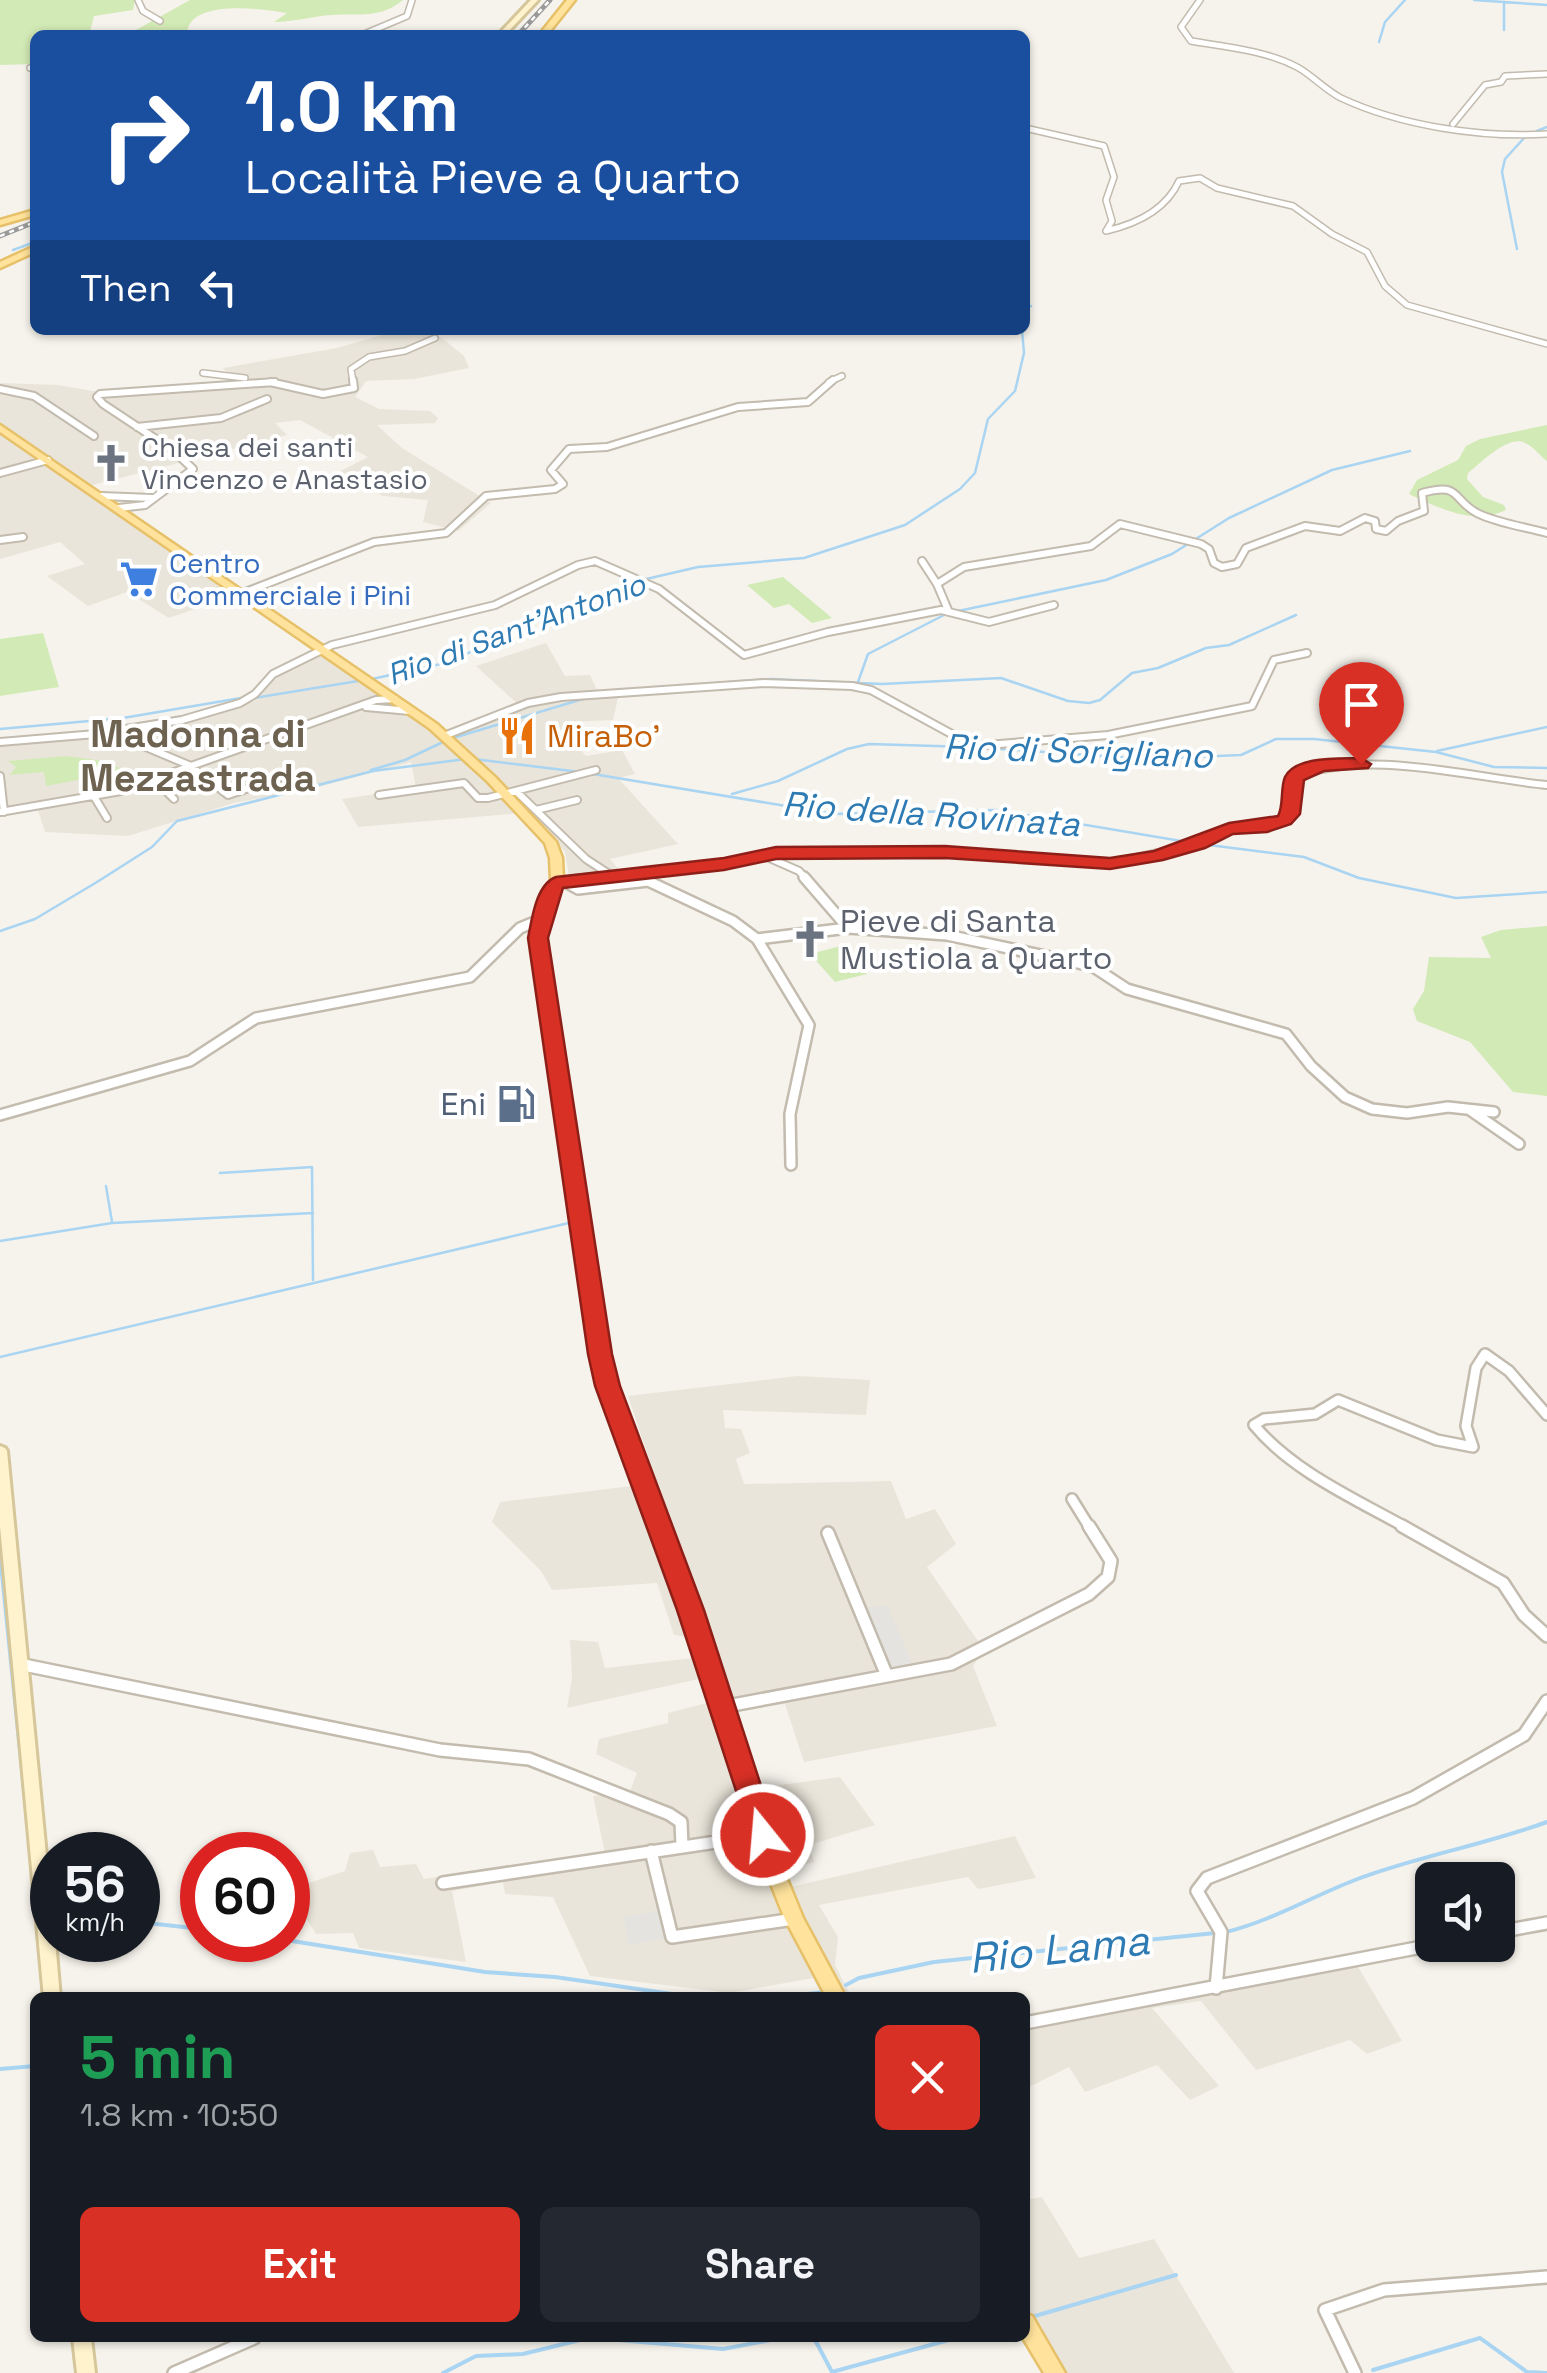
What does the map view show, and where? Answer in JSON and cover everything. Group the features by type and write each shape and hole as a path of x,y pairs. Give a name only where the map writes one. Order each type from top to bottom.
{"main road":[{"path":"546,30 571,0"},
{"path":"0,223 30,214"},
{"path":"0,265 30,251"},
{"path":"0,428 398,699 510,792 550,842 562,883 542,918 538,938 607,1386 794,1918 834,1992"},
{"path":"1030,2330 1055,2373"}],"street":[{"path":"138,0 143,12 160,21"},
{"path":"374,30 408,16 412,0"},
{"path":"506,30 535,0"},
{"path":"1200,0 1182,27 1188,40 1260,53 1297,68 1339,97 1413,121 1516,136 1547,134"},
{"path":"1453,124 1484,85 1500,82 1505,76 1547,74"},
{"path":"1030,129 1104,146 1114,177 1106,200 1112,222 1106,231 1121,228 1164,204 1179,181 1200,178 1216,188 1293,206 1332,234 1367,252 1385,286 1406,305 1547,344"},
{"path":"203,373 275,382 319,395 339,394 354,388 351,369 357,362 380,353 408,350 416,343 435,338"},
{"path":"243,593 374,542 446,533 486,496 544,494 558,488 563,484 551,470 569,449 607,447 671,431 738,406 808,402 818,397 830,381 842,376"},
{"path":"138,521 145,505 193,469 174,450 97,397 112,391 275,382"},
{"path":"0,389 34,396 94,436"},
{"path":"137,426 228,418 250,412 267,400"},
{"path":"0,473 48,460"},
{"path":"937,584 964,568 1091,546 1127,523 1201,544 1209,549 1214,563 1222,567 1236,564 1246,548 1305,526 1340,531 1355,520 1368,518 1375,521 1376,529 1386,531 1398,521 1424,511 1422,494 1441,488 1459,494 1466,506 1489,518 1547,534"},
{"path":"101,496 154,498"},
{"path":"119,508 130,500"},
{"path":"119,508 145,505"},
{"path":"0,540 23,537"},
{"path":"922,560 948,610 960,619 987,623 1054,605"},
{"path":"124,733 245,701 273,674 323,650 495,606 578,565 595,562 659,589 744,655 828,632 948,610"},
{"path":"444,736 528,703 561,697 764,683 871,690 970,744 1108,735 1252,706 1258,701 1274,660 1307,653"},
{"path":"372,682 379,703"},
{"path":"0,776 2,812 95,798 358,708 398,699"},
{"path":"379,703 413,711"},
{"path":"0,742 108,734 115,728 191,766 228,795 285,776"},
{"path":"562,883 724,864 762,854 945,852 1110,864 1170,852 1229,829 1267,826 1284,820 1290,814 1294,778 1322,766 1361,764 1547,784"},
{"path":"378,796 464,784 478,798 596,770"},
{"path":"154,779 174,799"},
{"path":"510,792 536,810 586,859 612,876"},
{"path":"95,798 108,818"},
{"path":"536,810 578,800"},
{"path":"762,854 799,871 848,928"},
{"path":"562,883 578,889 648,881 733,922 757,939 809,1025 790,1114 792,1165"},
{"path":"0,1115 190,1062 214,1052 241,1025 256,1018 470,977 520,928 542,918"},
{"path":"757,939 848,928 947,935 1092,966 1128,989 1286,1034 1311,1066 1344,1097 1372,1110 1407,1113 1468,1108 1494,1112"},
{"path":"1468,1108 1519,1144"},
{"path":"1547,1414 1518,1386 1501,1361 1485,1354 1476,1368 1466,1426 1475,1444 1472,1447 1443,1444 1385,1416 1338,1400 1314,1414 1264,1418 1254,1425 1269,1444 1328,1483 1503,1583 1524,1615 1547,1636"},
{"path":"0,1450 51,1992"},
{"path":"722,1707 952,1664 1089,1594 1108,1578 1111,1561 1072,1499"},
{"path":"828,1534 887,1676"},
{"path":"19,1664 440,1750 529,1759 669,1814 681,1822 682,1846"},
{"path":"1216,1988 1220,1932 1197,1892 1207,1878 1413,1798 1524,1735 1547,1701"},
{"path":"443,1884 763,1835"},
{"path":"651,1851 672,1937 794,1918"},
{"path":"1515,1929 1547,1923"},
{"path":"1030,2023 1415,1948"},
{"path":"1355,2373 1324,2310 1384,2290 1547,2277"},
{"path":"82,2342 86,2373"},
{"path":"174,2373 245,2342"}],"shaded area":[{"path":"382,335 436,335 464,356 469,368 414,379 366,381 355,397 379,409 430,411 438,418 435,423 377,425 402,448 491,503 458,531 423,522 428,500 383,496 367,486 349,488 321,481 368,457 300,420 275,423 287,435 85,487 232,596 169,618 127,592 88,606 47,576 85,564 60,542 0,559 0,383 58,385 110,394 236,383 223,368 337,348"},
{"path":"546,643 565,676 590,675 597,690 620,689 613,720 567,722 568,735 586,756 622,750 635,774 618,778 678,844 610,859 620,871 576,878 569,876 565,852 533,812 358,827 342,799 416,788 411,762 319,787 234,803 128,836 45,832 37,807 0,810 0,745 183,723 255,701 276,678 320,653 440,737 521,707 476,666"},
{"path":"797,1376 870,1380 866,1415 723,1410 725,1428 741,1429 750,1453 736,1459 744,1484 891,1481 906,1519 935,1509 956,1544 927,1567 984,1650 973,1666 997,1726 804,1762 785,1704 737,1711 758,1788 840,1777 875,1825 809,1845 814,1862 787,1869 790,1887 1015,1836 1036,1878 978,1889 968,1877 819,1905 838,1937 835,1965 849,1992 820,1992 813,1978 722,1992 590,1976 553,1897 505,1894 503,1882 452,1891 466,1962 359,1948 353,1933 316,1934 310,1925 310,1883 345,1871 350,1853 373,1850 380,1867 416,1864 424,1879 605,1853 593,1796 630,1791 637,1773 596,1754 599,1739 668,1723 668,1713 707,1703 699,1679 567,1708 572,1678 570,1640 598,1642 605,1668 694,1658 687,1637 674,1635 657,1583 552,1590 541,1571 492,1522 500,1502 657,1483 628,1396"},
{"path":"887,1605 915,1670 887,1676 860,1609"},
{"path":"666,1909 672,1937 628,1945 624,1917"},
{"path":"1351,1955 1402,2041 1367,2054 1350,2040 1256,2070 1201,2001 1152,2008 1219,2086 1190,2100 1157,2065 1085,2092 1069,2067 1030,2086 1030,2013"},
{"path":"1042,2197 1079,2258 1154,2239 1234,2373 1050,2373 1023,2342 1030,2342 1030,2199"}],"green space":[{"path":"0,0 135,0 133,10 94,16 90,30 30,30 30,64 0,65"},
{"path":"190,0 403,0 378,13 281,22 274,22 287,13 227,9 200,15 188,30 136,30"},
{"path":"1547,425 1547,461 1527,444 1512,442 1468,473 1467,479 1483,497 1504,505 1506,510 1469,516 1409,494 1417,480 1458,460 1466,446 1480,439"},
{"path":"783,577 832,618 812,623 789,604 774,608 747,585"},
{"path":"43,633 59,687 0,696 0,639"},
{"path":"66,756 104,761 140,777 113,781 99,790 88,778 46,786 44,772 10,775 16,767 8,761"},
{"path":"1547,926 1547,1096 1513,1092 1470,1042 1417,1021 1413,1009 1424,991 1429,957 1491,958 1481,937 1501,930"},
{"path":"841,946 867,974 835,982 810,954"}],"waterway":[{"path":"1379,42 1385,22 1405,0"},
{"path":"1474,0 1504,2"},
{"path":"1504,2 1547,5"},
{"path":"1504,2 1504,30"},
{"path":"1537,131 1547,127"},
{"path":"1517,249 1502,172 1505,159 1525,137"},
{"path":"13,250 30,244"},
{"name":"Rio di Sant'Antonio","path":"642,580 698,567 804,558 905,525 960,489 975,473 988,419 1015,391 1024,353 1022,335"},
{"path":"958,611 1106,580 1172,554 1229,518 1332,470 1410,451"},
{"name":"Rio di Sant'Antonio","path":"372,679 450,662 562,607 635,583"},
{"path":"858,682 868,654 946,614"},
{"path":"638,689 771,679 882,684 1001,678 1068,701 1089,703 1100,700 1132,673 1158,668 1206,648 1229,645 1296,615"},
{"name":"Rio di Sant'Antonio","path":"254,698 364,680"},
{"name":"Rio di Sant'Antonio","path":"0,729 123,718 241,698"},
{"path":"450,739 586,698"},
{"path":"1437,751 1547,727"},
{"name":"Rio di Sorigliano","path":"987,748 1146,759 1241,755 1276,739 1314,739 1436,752 1494,767 1547,768"},
{"path":"371,770 405,760 443,742"},
{"name":"Rio di Sorigliano","path":"732,794 778,781 847,749 869,744 969,747"},
{"path":"0,931 35,919 97,882 152,847 177,821 373,771 466,759"},
{"path":"474,759 580,772"},
{"name":"Rio della Rovinata","path":"593,774 834,814 996,810 1193,843"},
{"name":"Rio della Rovinata","path":"1201,844 1304,857 1359,878 1456,898 1547,892"},
{"path":"220,1173 312,1167 312,1213"},
{"path":"106,1186 112,1222"},
{"path":"0,1241 112,1223 312,1213"},
{"path":"312,1213 313,1280"},
{"path":"0,1357 573,1222"},
{"name":"Rio Lama","path":"0,1554 30,1849"},
{"name":"Rio Lama","path":"1226,1932 1378,1872 1547,1822"},
{"name":"Rio Lama","path":"160,1924 180,1927"},
{"name":"Rio Lama","path":"846,1985 859,1978 934,1962 1215,1933"},
{"name":"Rio Lama","path":"310,1944 485,1972 555,1977 659,1992"},
{"path":"0,2069 30,2066"},
{"path":"1035,2316 1176,2275"},
{"path":"1373,2370 1480,2338 1527,2372 1547,2373"},
{"path":"443,2373 476,2356 523,2354 572,2342"},
{"path":"642,2342 723,2349 760,2342"},
{"path":"816,2342 832,2372 941,2342"}],"railway":[{"path":"523,30 550,0"},
{"path":"0,236 30,224"}],"place":[{"name":"Chiesa dei santi Vincenzo e Anastasio","path":"111,463"},
{"name":"Centro Commerciale i Pini","path":"139,579"},
{"name":"MiraBo'","path":"517,736"},
{"name":"Pieve di Santa Mustiola a Quarto","path":"810,939"},
{"name":"Eni","path":"516,1104"}],"district":[{"name":"Madonna di Mezzastrada","path":"198,756"}],"route":[{"path":"763,1835 690,1610 607,1386 600,1354 538,938 544,910 556,883 724,864 776,853 945,852 1110,864 1198,844 1229,829 1267,826 1284,820 1290,814 1294,778 1302,772 1322,766 1361,764"}]}
